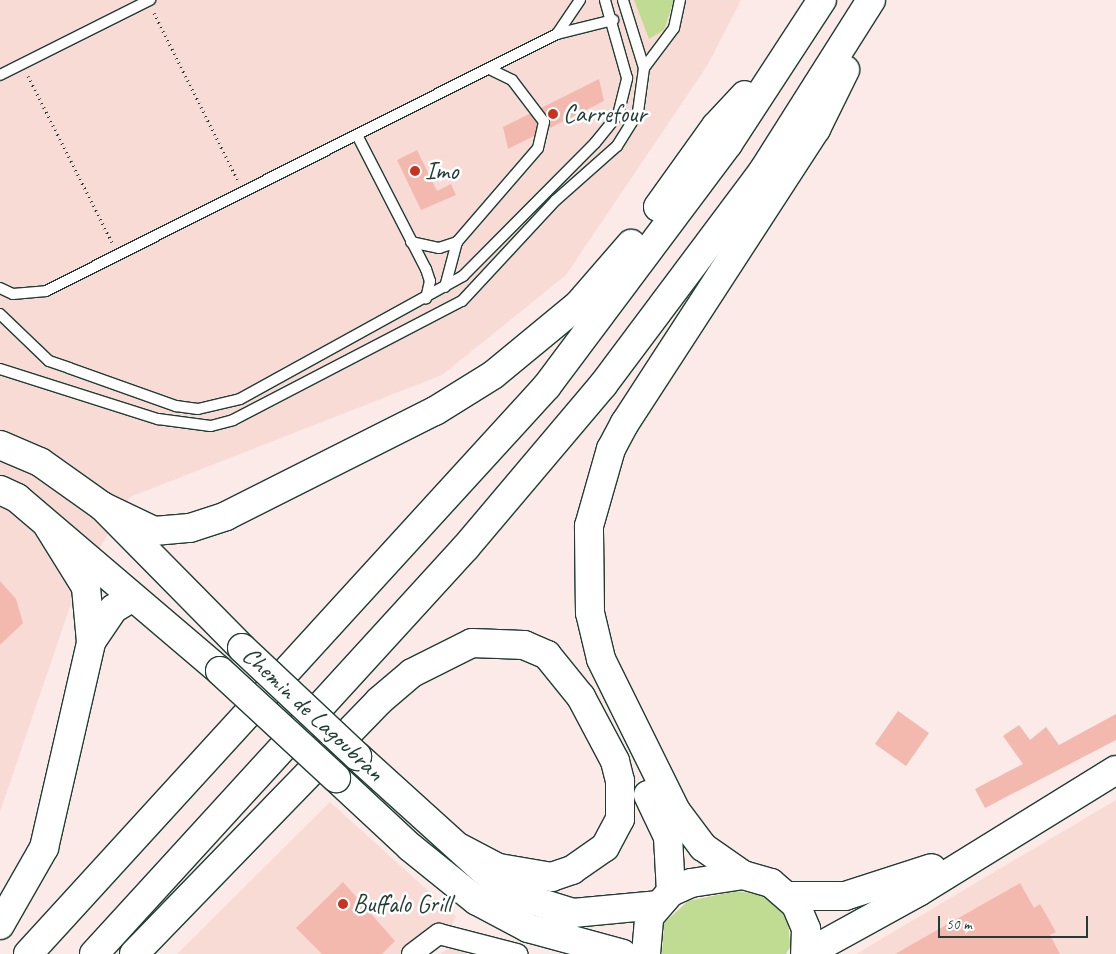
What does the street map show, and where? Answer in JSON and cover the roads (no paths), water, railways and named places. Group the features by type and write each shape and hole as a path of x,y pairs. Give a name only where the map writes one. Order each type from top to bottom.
{"main road":[{"path":"28,954 546,386 728,144 802,34 822,0"},
{"path":"94,954 466,547 603,385 763,171 871,0"},
{"path":"879,0 816,130 625,423 611,448 589,526 590,613 601,659 676,811 704,847 743,875 771,883 789,896 804,917 806,954 920,891 976,852 1116,770"},
{"path":"102,506 154,531 190,528 226,516 435,411 493,376 551,331 607,273 716,126 802,34"},
{"name":"Chemin de Lagoubran","path":"0,445 40,462 102,506 188,597 357,756 492,878 548,907 597,913 664,898 691,883 743,875"},
{"name":"Chemin de Lagoubran","path":"0,490 48,526 220,671 410,848 477,901 528,928 623,954"},
{"path":"0,926 44,848 91,642 86,587 48,526"},
{"path":"91,642 113,609 133,597 166,588 188,597"},
{"path":"134,954 379,701 412,673 472,643 524,644 547,655 584,681 615,729 668,837 664,898 645,928 646,954"},
{"path":"460,848 498,868 552,877 589,859 614,833 622,804 615,761 581,696 547,655"},
{"path":"789,896 854,894 976,852"}],"street":[{"path":"412,954 439,934 517,954"}],"lane":[{"path":"0,76 149,0"},
{"path":"557,34 580,0"},
{"path":"0,314 20,328 49,361 176,406 198,409 240,399 445,289 463,276 618,115 627,78 613,20 605,0"},
{"path":"0,369 186,426 233,420 462,301 556,200 617,146 638,112 644,68 623,0"},
{"path":"644,68 674,28 680,0"},
{"path":"0,288 13,294 46,290 557,34 613,20"},
{"path":"445,289 457,242 538,148 544,122 512,80 489,69"},
{"path":"357,135 430,281 426,299"},
{"path":"411,242 439,248 457,242"}],"place":[{"name":"Carrefour","path":"553,114"},
{"name":"Imo","path":"415,171"},
{"name":"Buffalo Grill","path":"343,904"}]}
